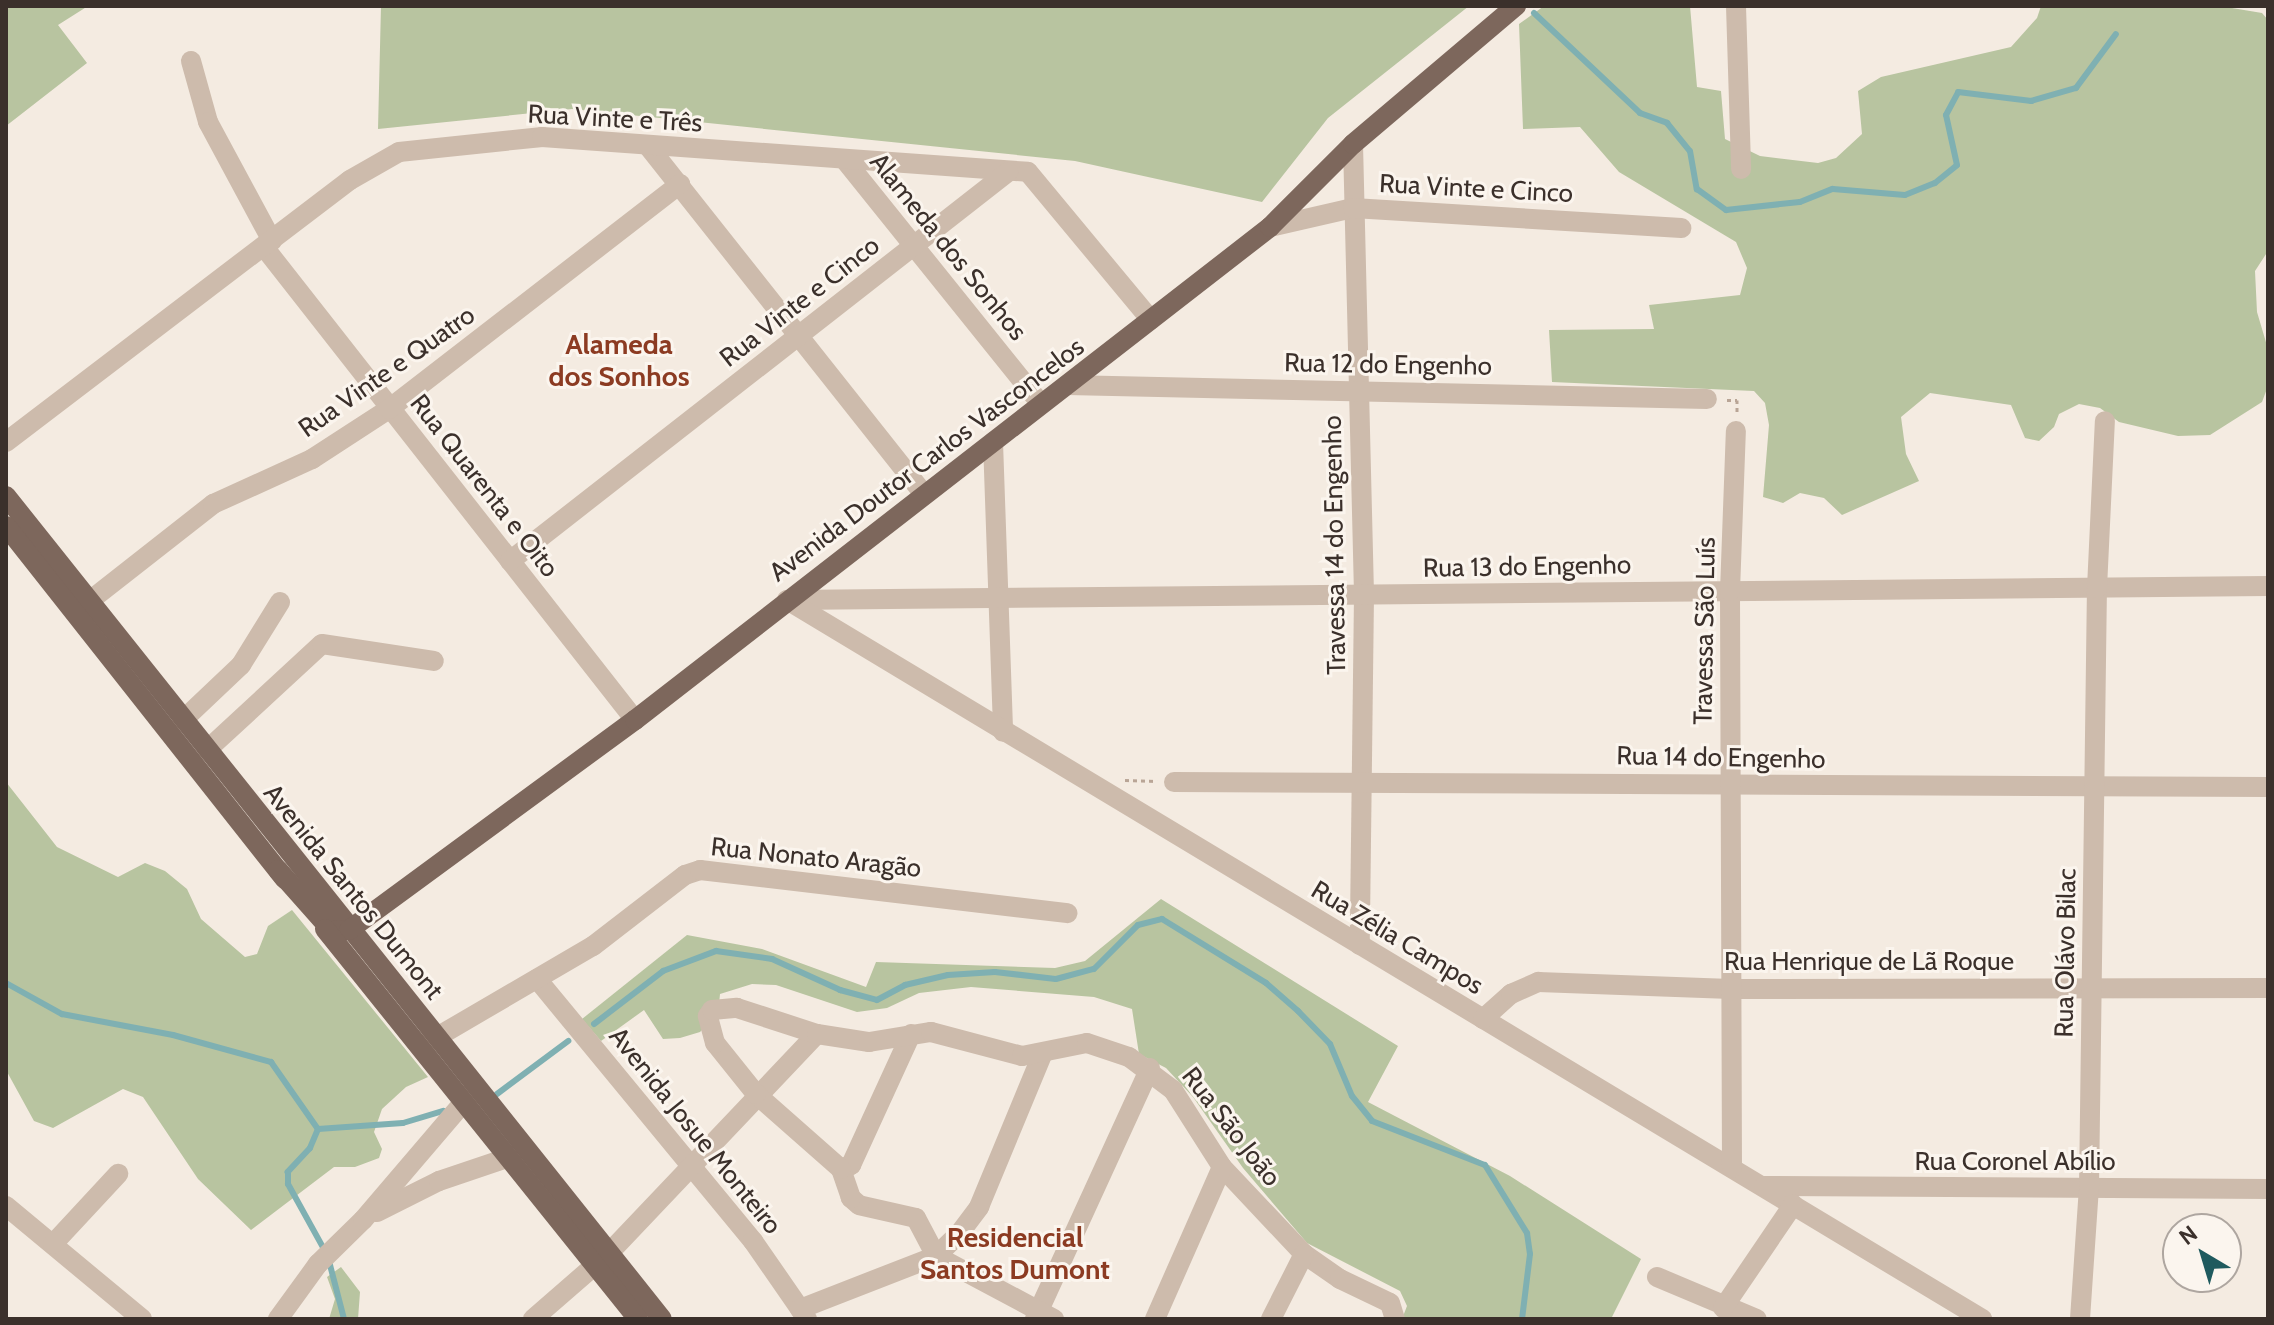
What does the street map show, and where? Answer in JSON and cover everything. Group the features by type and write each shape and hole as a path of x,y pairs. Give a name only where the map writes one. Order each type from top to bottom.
{"main road":[{"name":"Avenida Doutor Carlos Vasconcelos","path":"349,930 635,720 1270,227 1353,144 1516,6"},
{"name":"Avenida Santos Dumont","path":"6,496 82,607 278,870 427,1042 602,1260 662,1319"},
{"name":"Avenida Santos Dumont","path":"6,526 183,720 349,930 427,1042"},
{"path":"278,870 332,931 349,930"},
{"name":"Avenida Santos Dumont","path":"602,1260 638,1319"}],"street":[{"path":"1736,6 1741,169"},
{"name":"Rua Quarenta e Oito","path":"191,61 208,122 268,244 389,409 635,720"},
{"name":"Rua Vinte e Três","path":"6,442 350,180 399,152 542,137 1028,172 1151,320"},
{"name":"Travessa 14 do Engenho","path":"1353,144 1364,595 1360,945"},
{"path":"648,146 924,494"},
{"name":"Alameda dos Sonhos","path":"844,159 1041,404"},
{"name":"Rua Vinte e Cinco","path":"510,561 1008,172"},
{"name":"Rua Vinte e Quatro","path":"82,607 213,504 312,459 389,409 680,184"},
{"name":"Rua Vinte e Cinco","path":"1270,227 1353,208 1681,228"},
{"name":"Rua 12 do Engenho","path":"1067,385 1707,399"},
{"name":"Rua Olávo Bilac","path":"2080,1319 2089,1188 2097,588 2105,421"},
{"name":"Travessa São Luís","path":"1732,1168 1730,591 1736,431"},
{"path":"993,442 1003,732"},
{"name":"Rua 13 do Engenho","path":"787,600 2268,586"},
{"name":"Rua Zélia Campos","path":"787,600 1982,1319"},
{"path":"183,720 241,665 280,602"},
{"path":"207,750 322,644 434,661"},
{"name":"Rua 14 do Engenho","path":"1174,782 1362,779 1731,785 2268,787"},
{"name":"Rua Nonato Aragão","path":"427,1042 537,979 640,913 685,875 700,870 1067,913"},
{"name":"Avenida Josue Monteiro","path":"537,979 691,1165 803,1314"},
{"name":"Rua Henrique de Lã Roque","path":"1483,1019 1511,994 1538,982 1731,989 2268,988"},
{"name":"Rua São João","path":"756,1094 715,1043 710,1013 737,1008 817,1034 869,1042 931,1032 1022,1056 1042,1055 1087,1043 1150,1068 1173,1090 1222,1167 1304,1254 1340,1279 1390,1303 1395,1319"},
{"path":"533,1319 602,1260 756,1094 817,1034"},
{"path":"841,1169 851,1165 911,1034"},
{"path":"803,1314 936,1256 979,1207 1042,1055"},
{"path":"756,1094 841,1169 843,1186 859,1205 916,1218 936,1256 1042,1317 1150,1068"},
{"path":"278,1319 318,1264 363,1220 469,1094"},
{"path":"363,1220 439,1181 515,1152"},
{"path":"1155,1319 1222,1167"},
{"path":"53,1244 118,1174"},
{"name":"Rua Coronel Abílio","path":"1763,1186 2268,1189"},
{"path":"1723,1308 1793,1205"},
{"path":"6,1206 142,1319"},
{"path":"1271,1319 1304,1254"},
{"path":"1657,1277 1723,1308 1757,1319"}],"path":[{"path":"1707,399 1737,400 1736,431"}],"green space":[{"path":"6,6 88,6 58,25 87,63 6,126"},
{"path":"381,6 1469,6 1328,118 1262,202 1075,161 572,109 378,129"},
{"path":"1544,6 1690,6 1697,87 1721,91 1725,139 1760,156 1818,163 1836,158 1862,134 1858,91 1881,77 2011,47 2037,18 2041,6 2220,6 2262,13 2268,20 2268,251 2255,271 2257,312 2268,349 2268,386 2262,402 2210,435 2178,436 2119,422 2100,408 2079,404 2059,414 2054,427 2039,441 2025,438 2011,405 1930,393 1901,417 1906,454 1919,481 1842,515 1824,498 1800,493 1783,503 1763,497 1769,425 1765,403 1754,391 1552,382 1549,330 1654,329 1649,305 1740,295 1747,268 1736,242 1619,172 1580,127 1523,129 1519,24"},
{"path":"6,782 57,847 118,877 145,863 165,871 187,889 201,919 245,957 257,954 268,926 292,910 428,1077 406,1087 382,1109 374,1132 382,1149 379,1158 355,1167 334,1167 251,1230 198,1179 143,1097 123,1089 53,1128 34,1121 6,1070"},
{"path":"1161,899 1398,1046 1368,1102 1510,1176 1641,1259 1611,1319 1402,1319 1407,1306 1400,1291 1307,1243 1243,1168 1193,1097 1166,1068 1139,1054 1132,1009 1094,997 971,987 919,993 887,1008 857,1012 776,985 752,984 720,994 718,1014 700,1032 680,1038 663,1039 644,1010 601,1041 582,1019 687,935 762,949 866,987 876,962 1055,968 1085,961"},
{"path":"341,1267 360,1292 358,1319 329,1319 335,1299 327,1277"}],"waterway":[{"path":"1534,13 1640,113 1667,123 1690,151 1697,189 1726,210 1800,202 1833,189 1905,195 1935,183 1957,165 1946,115 1958,92 2031,101 2076,88 2116,34"},
{"path":"594,1024 663,971 716,951 772,959 840,990 877,1000 905,985 948,975 995,972 1056,979 1094,969 1138,925 1162,919 1266,983 1298,1011 1330,1044 1352,1096 1372,1121 1485,1165 1527,1233 1530,1254 1522,1319"},
{"path":"6,983 62,1014 173,1035 271,1062 318,1129 310,1148 288,1172 288,1184 325,1251"},
{"path":"497,1094 568,1041"},
{"path":"318,1129 403,1123 443,1111"},
{"path":"329,1261 344,1319"}],"district":[{"name":"Alameda dos Sonhos","path":"619,360"},
{"name":"Residencial Santos Dumont","path":"1015,1253"}]}
